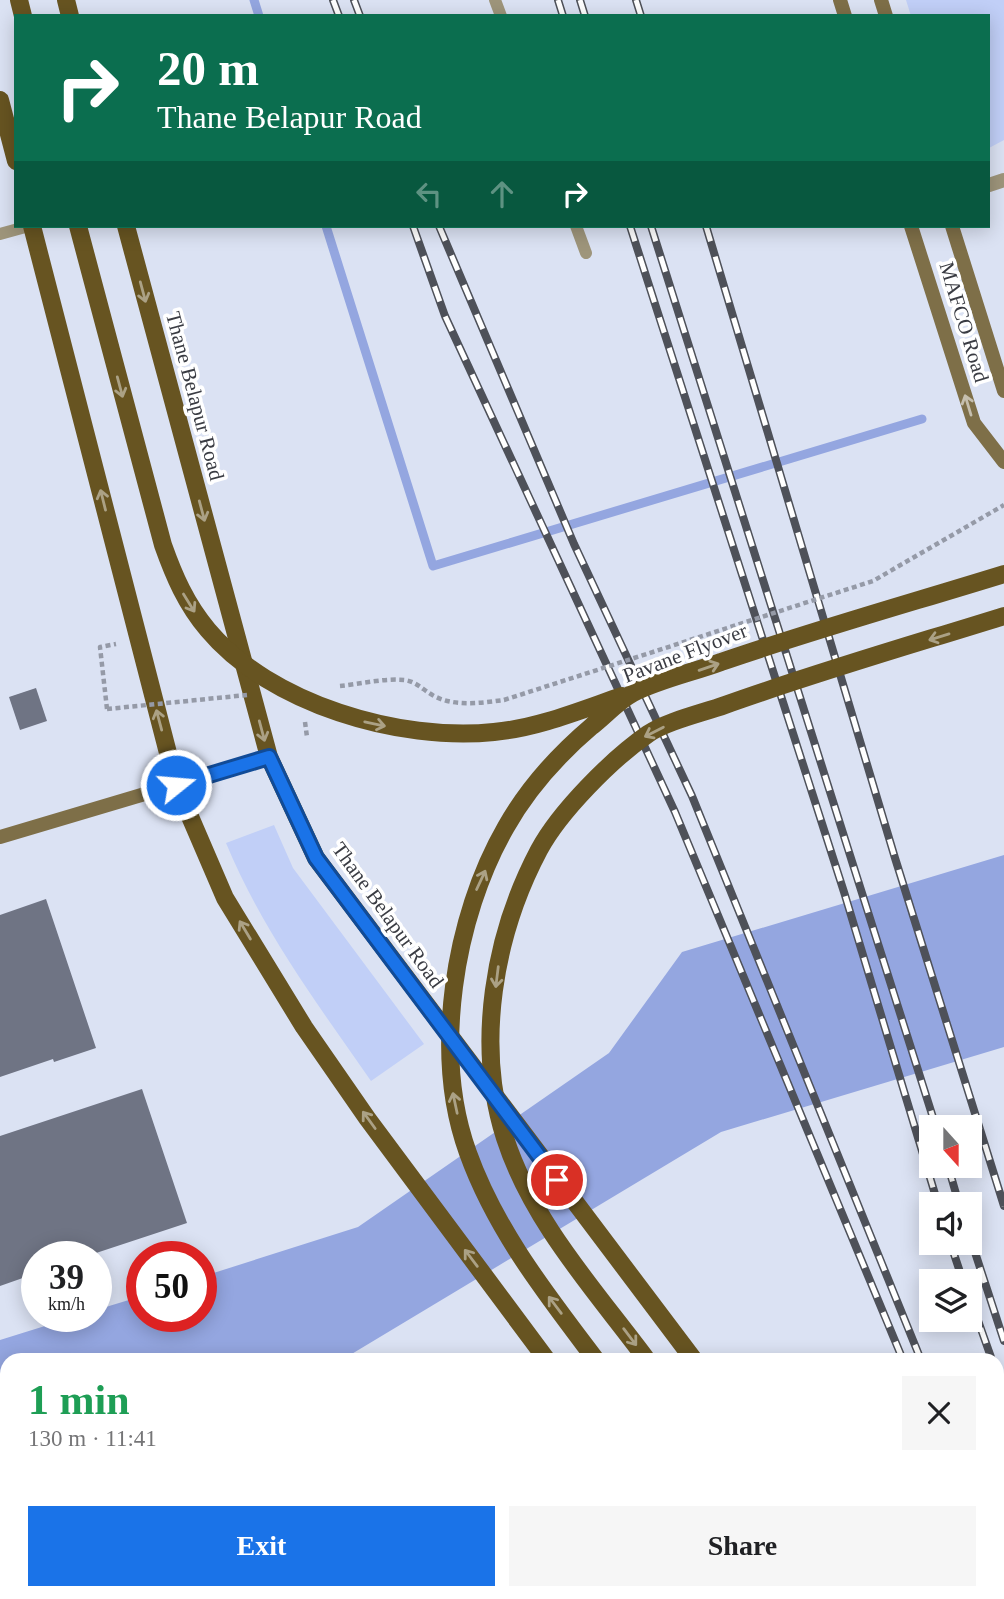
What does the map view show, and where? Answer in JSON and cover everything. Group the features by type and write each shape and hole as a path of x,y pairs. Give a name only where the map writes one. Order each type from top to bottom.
{"main road":[{"path":"0,100 14,153"},
{"path":"32,228 176,785 225,898 304,1027 542,1353"},
{"path":"79,228 163,545 175,579 189,605 209,632 253,670 309,701 368,723 433,734 495,732 547,721 632,693"},
{"name":"Thane Belapur Road","path":"127,228 269,757 316,858 689,1353"},
{"name":"MAFCO Road","path":"912,228 974,423 1004,462"},
{"name":"MAFCO Road","path":"953,228 1004,391"},
{"name":"Pavane Flyover","path":"591,1353 523,1263 489,1202 467,1153 453,1097 451,1030 458,962 475,891 506,826 559,754 632,693 752,652 1004,574"},
{"path":"642,1353 556,1240 531,1196 506,1139 493,1091 491,1031 497,969 513,904 541,847 590,783 650,732 765,691 1004,617"},
{"path":"0,837 269,757"}],"lane":[{"path":"0,234 23,228"},
{"path":"577,228 586,253"}],"path":[{"path":"327,688 403,680 416,683 434,696 448,701 477,704 504,699 873,581 1004,505"},
{"path":"100,646 107,709 260,694"}],"shaded area":[{"path":"906,0 1004,0 1004,140 990,147 990,14 910,14"},
{"path":"274,825 293,868 424,1044 371,1081 273,936 226,843"},
{"path":"1004,855 1004,1047 721,1132 353,1353 0,1353 0,1340 26,1332 112,1332 112,1305 126,1301 126,1332 217,1332 217,1272 358,1227 609,1053 682,952"}],"building":[{"path":"36,688 47,721 20,730 9,697"},
{"path":"46,899 96,1048 0,1077 0,915"},
{"path":"142,1089 187,1223 112,1248 112,1241 21,1241 21,1279 0,1286 0,1136"}],"waterway":[{"path":"254,0 258,14"},
{"path":"327,228 433,566 922,419"}],"railway":[{"path":"333,0 338,14"},
{"path":"354,0 359,14"},
{"path":"558,0 562,14"},
{"path":"580,0 584,14"},
{"path":"636,0 640,14"},
{"path":"414,228 445,316 675,812 900,1353"},
{"path":"440,228 574,544 692,796 918,1353"},
{"path":"631,228 844,892 934,1192"},
{"path":"652,228 932,1115"},
{"path":"707,228 895,858 1004,1206"},
{"path":"951,1178 956,1192"},
{"path":"954,1255 959,1269"},
{"path":"976,1255 1004,1341"},
{"path":"982,1332 990,1353"}],"route":[{"path":"176,785 269,757 316,858 557,1180"}]}
